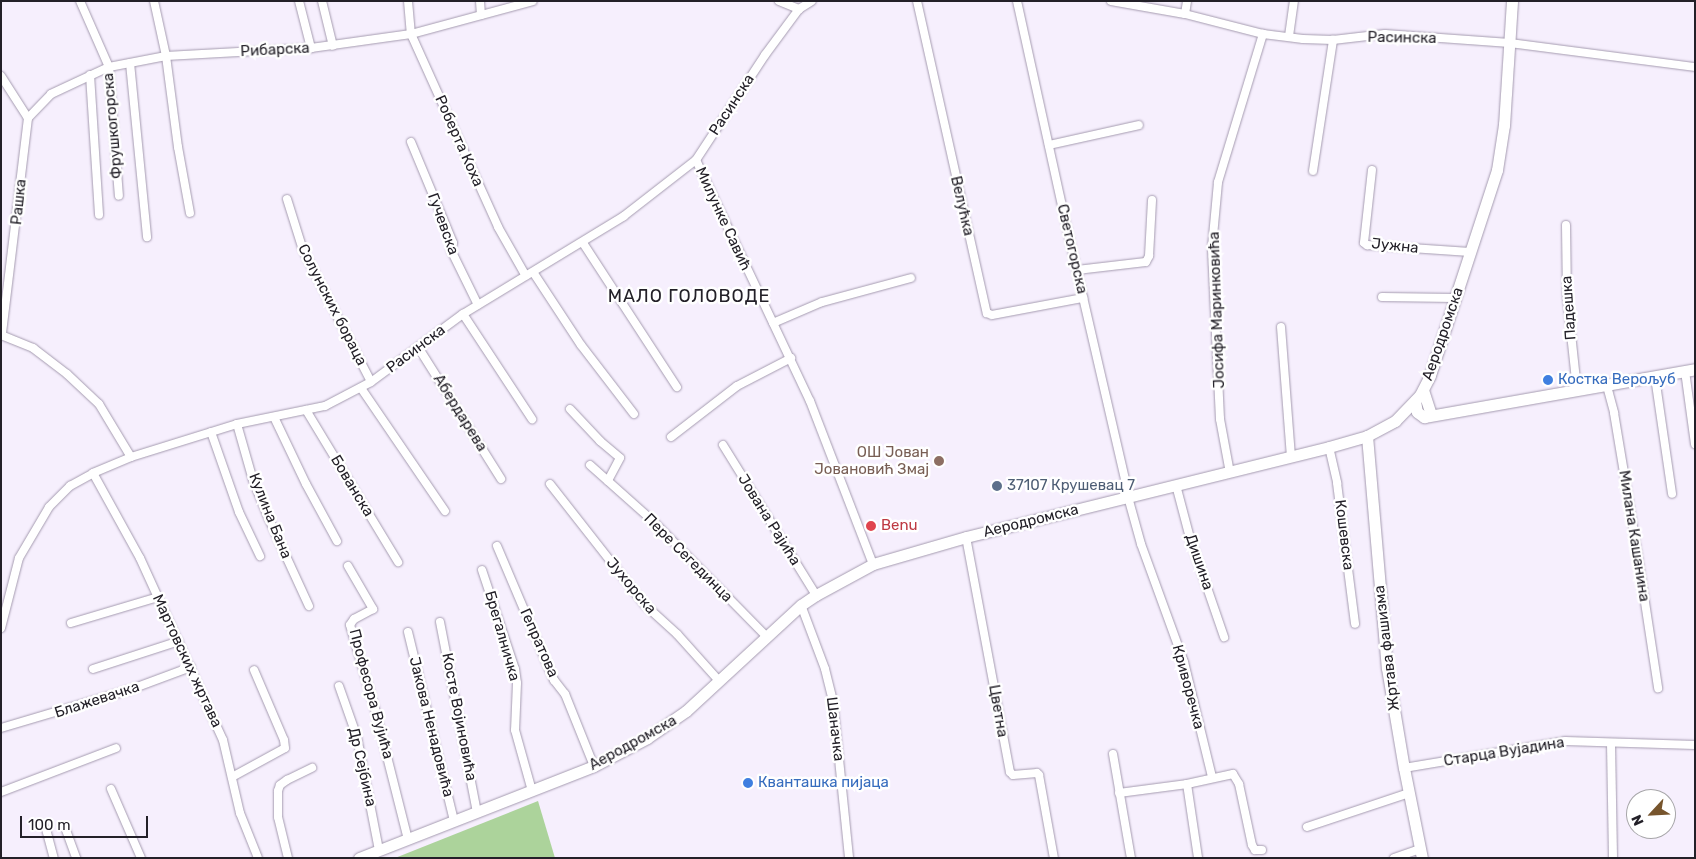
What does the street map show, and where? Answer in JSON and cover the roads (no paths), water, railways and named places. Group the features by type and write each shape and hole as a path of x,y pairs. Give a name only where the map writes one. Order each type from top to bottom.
{"street":[{"name":"Фрушкогорска","path":"80,1 109,67 119,196"},
{"path":"154,1 166,56 178,147 190,213"},
{"path":"300,1 312,48"},
{"path":"322,1 333,46"},
{"name":"Роберта Коха","path":"408,1 411,34 498,227 581,345 634,414"},
{"path":"480,1 481,15"},
{"name":"Рибарска","path":"28,118 51,94 109,67 166,56 312,48 411,34 533,1"},
{"path":"779,1 799,9"},
{"name":"Расинска","path":"1,628 19,558 49,507 70,486 93,472 131,457 237,424 325,406 371,382 464,314 583,243 624,216 696,160 764,55 799,9 812,1"},
{"name":"Велућка","path":"917,1 986,313 992,316 1083,298"},
{"name":"Светогорска","path":"1018,1 1129,499"},
{"name":"Расинска","path":"1111,1 1185,14 1263,34 1333,40 1385,34 1510,43 1695,67"},
{"path":"1185,14 1187,1"},
{"path":"1289,36 1294,1"},
{"name":"Аеродромска","path":"359,858 594,766 667,727 720,682 766,636 801,605 873,564 966,537 1129,499 1329,447 1367,436 1388,425 1412,407 1430,375 1497,170 1504,125 1512,1"},
{"name":"Јосифа Маринковића","path":"1230,473 1220,419 1212,247 1218,182 1263,34"},
{"path":"1312,170 1333,40"},
{"path":"130,63 147,237"},
{"path":"90,75 99,215"},
{"path":"1,76 28,118"},
{"name":"Рашка","path":"28,118 2,334 33,348 99,404 131,457"},
{"path":"1049,145 1139,125"},
{"name":"Гучевска","path":"411,142 453,243 451,250 478,305"},
{"name":"Милунке Савић","path":"696,160 791,358 828,445 873,564"},
{"name":"Јужна","path":"1372,170 1364,243 1367,245 1470,252"},
{"name":"Солунских бораца","path":"287,199 303,250 371,382"},
{"path":"1077,270 1146,262 1149,256 1152,200"},
{"name":"Падешка","path":"1566,225 1568,296 1577,390"},
{"path":"583,243 677,386"},
{"path":"773,323 822,302 911,278"},
{"path":"1382,297 1455,298"},
{"path":"464,314 532,419"},
{"path":"1281,327 1291,457"},
{"name":"Абердарева","path":"418,347 501,479"},
{"path":"671,437 737,386 791,358"},
{"path":"1412,407 1419,415 1430,414 1607,386 1690,370 1695,444"},
{"path":"1655,377 1672,494"},
{"name":"Милана Кашанина","path":"1607,386 1614,413 1638,550 1658,688"},
{"path":"361,388 445,511"},
{"path":"1423,390 1430,414"},
{"path":"570,409 600,441 620,458 608,481"},
{"name":"Бованска","path":"306,410 398,562"},
{"path":"1388,425 1430,414"},
{"path":"274,416 306,484 337,540"},
{"name":"Кулина Бана","path":"237,424 264,508 309,606"},
{"path":"211,432 239,512 260,556"},
{"name":"Жртава фашизма","path":"1367,436 1388,668 1404,768 1421,853"},
{"name":"Јована Рајића","path":"723,445 816,595"},
{"name":"Кошевска","path":"1329,447 1337,483 1355,624"},
{"name":"Пере Сегединца","path":"590,465 656,523 766,636"},
{"name":"Мартовских жртава","path":"93,472 140,558 223,740 240,813 258,858"},
{"name":"Јухорска","path":"550,484 644,604 677,634 720,682"},
{"name":"Дишина","path":"1176,486 1190,538 1224,637"},
{"name":"Криворечка","path":"1129,499 1141,544 1184,662 1212,777"},
{"name":"Цветна","path":"966,537 1010,772 1013,775 1039,774 1054,858"},
{"name":"Гепратова","path":"497,546 554,680 565,694 594,766"},
{"name":"Професора Вујића","path":"348,566 373,609 354,619 350,625 375,709 408,839"},
{"name":"Брегалничка","path":"482,570 515,669 517,683 515,730 532,791"},
{"path":"71,623 158,597"},
{"name":"Шаначка","path":"801,605 825,669 833,700 849,858"},
{"name":"Косте Војиновића","path":"440,622 477,813"},
{"name":"Јакова Ненадовића","path":"408,632 454,822"},
{"path":"93,669 179,641"},
{"name":"Блажевачка","path":"1,728 129,690 191,667"},
{"path":"232,777 285,748 284,740 254,670"},
{"name":"Др Сејбина","path":"339,686 357,737 379,850"},
{"name":"Старца Вујадина","path":"1404,768 1565,741 1695,744"},
{"path":"1611,743 1613,858"},
{"path":"1,792 116,748"},
{"path":"1113,754 1131,858"},
{"path":"288,858 278,817 278,791 280,785 286,780 312,768"},
{"path":"1120,793 1186,784 1227,773 1237,777 1252,845 1255,850 1262,850"},
{"path":"1186,784 1198,858"},
{"path":"111,789 141,858"},
{"path":"1307,827 1409,793"},
{"path":"46,829 54,858"},
{"path":"66,830 76,858"},
{"path":"1394,858 1421,853"}],"place":[{"name":"Костка Верољуб","path":"1548,380"},
{"name":"ОШ Јован Јовановић Змај","path":"939,461"},
{"name":"37107 Крушевац 7","path":"997,486"},
{"name":"Benu","path":"871,526"},
{"name":"Кванташка пијаца","path":"748,783"}],"district":[{"name":"МАЛО ГОЛОВОДЕ","path":"689,296"}]}
